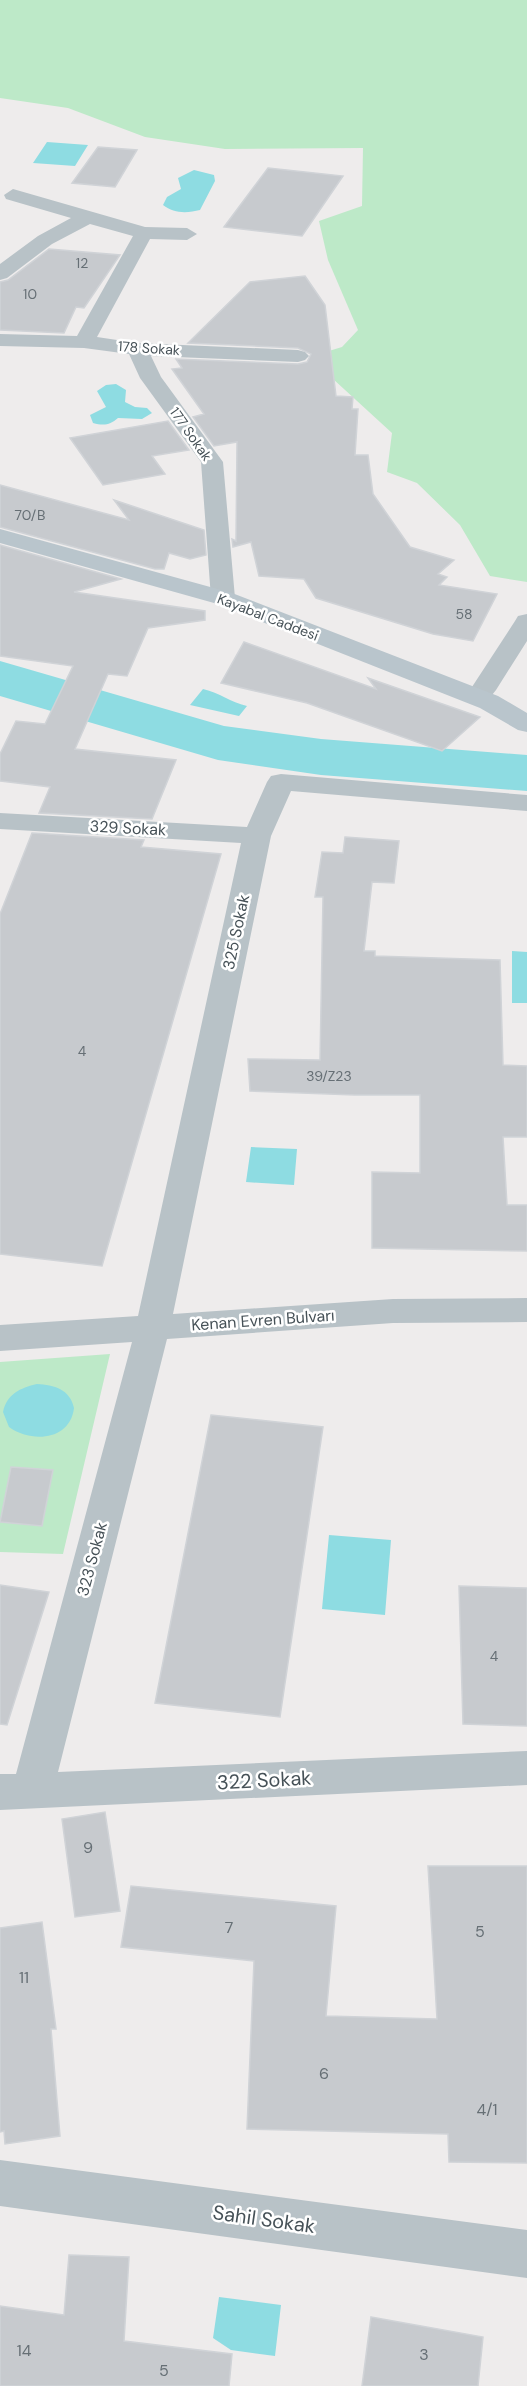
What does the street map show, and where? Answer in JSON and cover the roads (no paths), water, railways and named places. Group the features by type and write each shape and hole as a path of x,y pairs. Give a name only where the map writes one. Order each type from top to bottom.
{"street":[{"path":"13,195 144,233 187,234"},
{"path":"0,274 45,240 88,218"},
{"path":"84,342 144,233"},
{"name":"178 Sokak","path":"0,340 84,342 137,350 298,356"},
{"name":"177 Sokak","path":"137,350 152,378 212,462 217,498 223,598"},
{"name":"Kayabal Caddesi","path":"0,536 223,598 489,702 527,724"},
{"path":"483,690 527,621"},
{"name":"325 Sokak","path":"153,1328 257,836 281,782 527,803"},
{"name":"329 Sokak","path":"0,820 257,836"},
{"name":"Kenan Evren Bulvarı","path":"0,1338 393,1311 527,1310"},
{"name":"323 Sokak","path":"16,1791 153,1328"},
{"name":"322 Sokak","path":"16,1791 527,1768"},
{"name":"Sahil Sokak","path":"0,2183 527,2254"}],"water":[{"path":"47,142 88,145 75,166 33,163"},
{"path":"194,170 214,175 215,181 200,210 181,212 163,205 167,197 181,189 178,178"},
{"path":"116,384 126,390 125,402 135,407 147,408 152,413 142,419 118,418 107,424 93,423 90,415 106,407 97,391 106,385"},
{"path":"203,689 247,706 239,716 190,705"},
{"path":"512,951 527,952 527,1003 512,1003"},
{"path":"251,1147 297,1149 294,1185 246,1182"},
{"path":"37,1384 65,1392 74,1408 71,1419 65,1427 48,1436 38,1437 18,1432 9,1427 3,1412 11,1396"},
{"path":"329,1535 391,1540 385,1615 322,1609"},
{"path":"219,2297 281,2305 275,2356 231,2350 213,2338"}],"waterway":[{"path":"0,678 218,743 321,757 527,773"}]}
